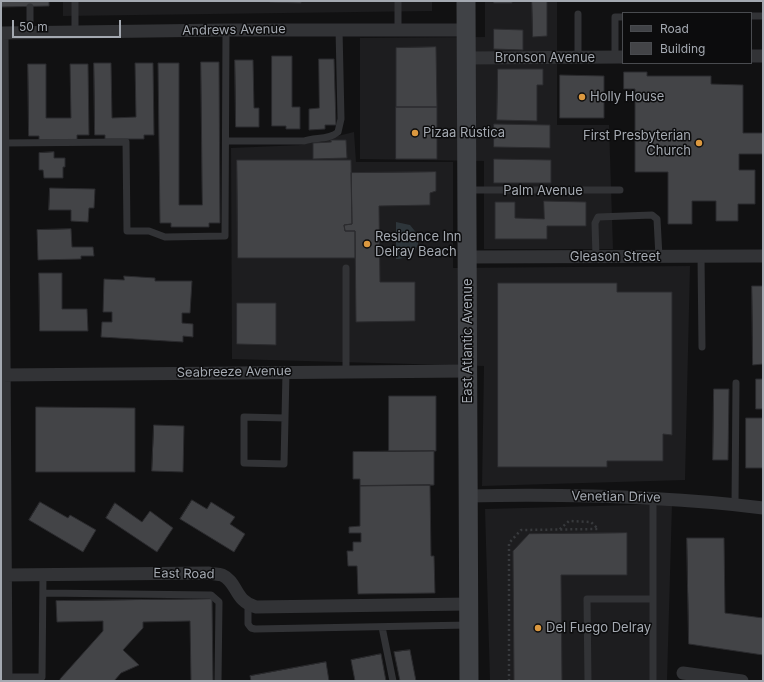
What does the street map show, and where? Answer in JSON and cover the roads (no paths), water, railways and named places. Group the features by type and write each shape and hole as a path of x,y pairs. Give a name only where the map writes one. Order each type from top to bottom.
{"main road":[{"name":"East Atlantic Avenue","path":"466,1 469,681"}],"street":[{"name":"Andrews Avenue","path":"1,33 226,30 466,30"},
{"path":"1,33 3,144 2,375 5,575 3,634 6,679"},
{"path":"752,56 763,56"},
{"name":"Bronson Avenue","path":"466,58 619,57"},
{"name":"Gleason Street","path":"468,257 763,256"},
{"name":"Seabreeze Avenue","path":"2,375 468,371"},
{"name":"Venetian Drive","path":"468,496 652,498 735,504 763,508"},
{"name":"East Road","path":"5,575 209,573 222,575 230,582 242,600 248,605"},
{"path":"248,605 256,607 468,604"},
{"path":"683,673 742,681"}],"lane":[{"path":"75,1 75,32"},
{"path":"398,1 398,30"},
{"path":"30,7 30,33"},
{"path":"578,14 578,58"},
{"path":"752,16 763,16"},
{"path":"619,57 615,18 622,17"},
{"path":"3,144 126,142 127,231 149,231 165,237 225,236 226,30"},
{"path":"226,141 304,141 312,138 328,137 338,132 341,119 339,30"},
{"name":"Palm Avenue","path":"467,190 620,190"},
{"path":"596,257 595,223 598,217 652,215 657,219 659,257"},
{"path":"702,256 702,347"},
{"path":"346,268 346,372"},
{"path":"285,418 244,417 244,463 284,464 285,418 286,372"},
{"path":"735,504 736,383"},
{"path":"652,498 653,681"},
{"path":"6,679 43,679 43,574"},
{"path":"43,594 211,595 219,602 218,681"},
{"path":"588,681 587,599 653,599"},
{"path":"248,605 248,624 251,628 255,629 469,625"},
{"path":"382,627 393,681"}],"place":[{"name":"Holly House","path":"582,97"},
{"name":"Pizaa Rústica","path":"415,133"},
{"name":"First Presbyterian Church","path":"699,143"},
{"name":"Residence Inn Delray Beach","path":"367,244"},
{"name":"Del Fuego Delray","path":"538,628"}]}
